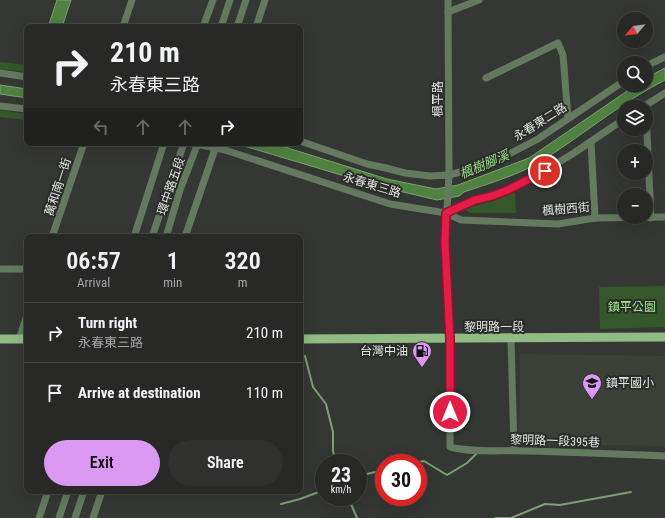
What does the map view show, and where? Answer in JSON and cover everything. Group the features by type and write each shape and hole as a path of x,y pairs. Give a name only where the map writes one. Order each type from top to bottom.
{"main road":[{"name":"黎明路一段","path":"303,339 665,338"},
{"path":"0,339 23,339"}],"street":[{"path":"124,24 132,0"},
{"path":"204,24 213,0"},
{"path":"222,24 230,0"},
{"path":"238,24 246,0"},
{"path":"257,24 265,0"},
{"name":"楓平路","path":"447,210 448,0"},
{"path":"448,12 480,0"},
{"path":"486,78 558,43 563,55 568,118"},
{"path":"653,63 665,57"},
{"path":"0,73 24,77"},
{"name":"永春東二路","path":"303,142 367,164 392,170 430,176 448,175 464,171 511,154 538,139 617,86"},
{"path":"653,102 665,93"},
{"path":"0,106 24,109"},
{"path":"450,339 445,243 447,210 475,200 492,196 526,182 551,168 617,124"},
{"path":"647,136 649,188"},
{"path":"591,142 596,218"},
{"name":"萬和南一街","path":"53,234 83,146"},
{"name":"環中路五段","path":"135,234 163,146"},
{"name":"環中路五段","path":"153,234 183,146"},
{"name":"環中路五段","path":"167,234 195,146"},
{"path":"186,234 216,146"},
{"name":"永春東三路","path":"216,146 248,158 390,204 447,210"},
{"name":"楓樹西街","path":"447,210 461,220 558,224 596,218 617,218"},
{"name":"楓樹西街","path":"653,218 665,218"},
{"path":"0,269 24,269"},
{"name":"黎明路一段395巷","path":"450,339 450,447 665,456"},
{"path":"511,339 514,450"},
{"path":"39,518 47,494"},
{"path":"59,518 67,494"},
{"path":"75,518 83,494"},
{"path":"93,518 101,494"}],"shaded area":[{"path":"57,0 71,0 63,24 49,24"},
{"path":"665,68 665,80 653,87 653,74"},
{"path":"0,85 24,89 24,98 0,94"},
{"path":"626,92 644,92 631,100 617,100 617,109 534,165 494,182 464,192 459,196 437,200 378,186 244,146 282,146 387,179 436,189 458,185 529,158"},
{"name":"鎮平國小","path":"520,354 665,356 665,446 519,444"}],"green space":[{"path":"0,62 24,65 24,72 0,69"},
{"path":"0,110 24,114 24,120 0,117"},
{"path":"515,191 516,213 470,213 464,209 497,200"},
{"name":"鎮平公園","path":"665,286 665,327 600,329 599,287"}],"waterway":[{"path":"305,356 313,387 326,404 333,432 334,454"},
{"path":"427,463 447,475 467,463 476,454"},
{"path":"367,474 375,472"},
{"path":"495,518 511,518 545,504 560,505 631,492"},
{"path":"281,504 315,493"},
{"path":"352,506 357,518"}],"place":[{"name":"台灣中油","path":"422,368"},
{"name":"鎮平國小","path":"592,400"}],"route":[{"path":"450,412 450,339 445,243 446,213 458,206 508,190 545,171"}],"water label":[{"name":"楓樹腳溪","path":"484,164"}]}
